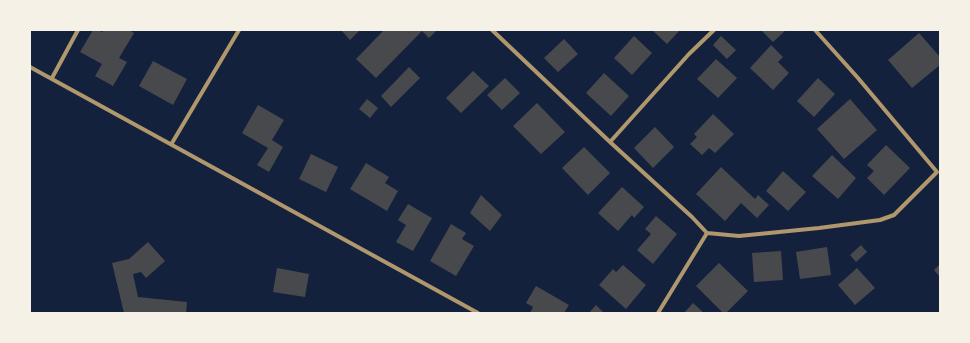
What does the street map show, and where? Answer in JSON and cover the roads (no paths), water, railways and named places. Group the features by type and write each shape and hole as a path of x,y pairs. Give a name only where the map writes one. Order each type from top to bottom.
{"street":[{"path":"52,78 78,30"},
{"path":"172,143 239,30"},
{"path":"492,30 610,142 692,217 707,234 739,236 819,228 880,220 894,216 937,172 858,78 815,30"},
{"path":"610,142 688,54 714,30"},
{"path":"30,67 172,143 478,313"},
{"path":"658,313 707,234"}]}
